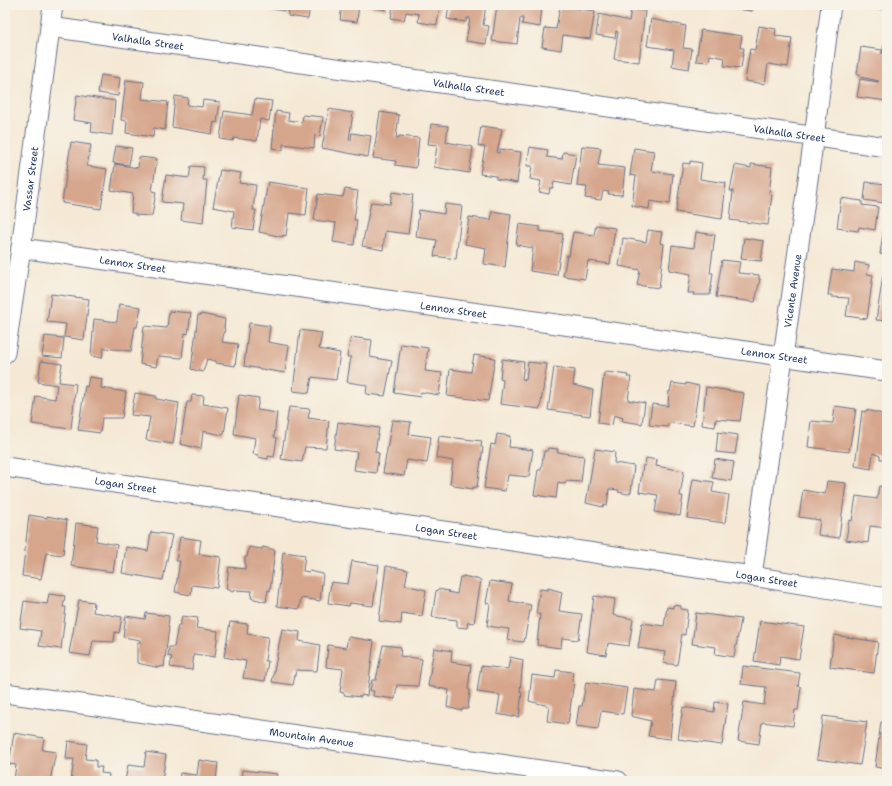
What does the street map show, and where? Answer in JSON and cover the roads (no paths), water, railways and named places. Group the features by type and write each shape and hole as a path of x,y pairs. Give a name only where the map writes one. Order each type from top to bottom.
{"street":[{"name":"Vassar Street","path":"5,352 21,248 53,5"},
{"name":"Vicente Avenue","path":"752,576 814,137 831,5"},
{"name":"Valhalla Street","path":"50,27 887,147"},
{"name":"Lennox Street","path":"21,248 887,371"},
{"name":"Logan Street","path":"5,466 752,576 887,598"},
{"name":"Mountain Avenue","path":"5,693 618,781"}]}
